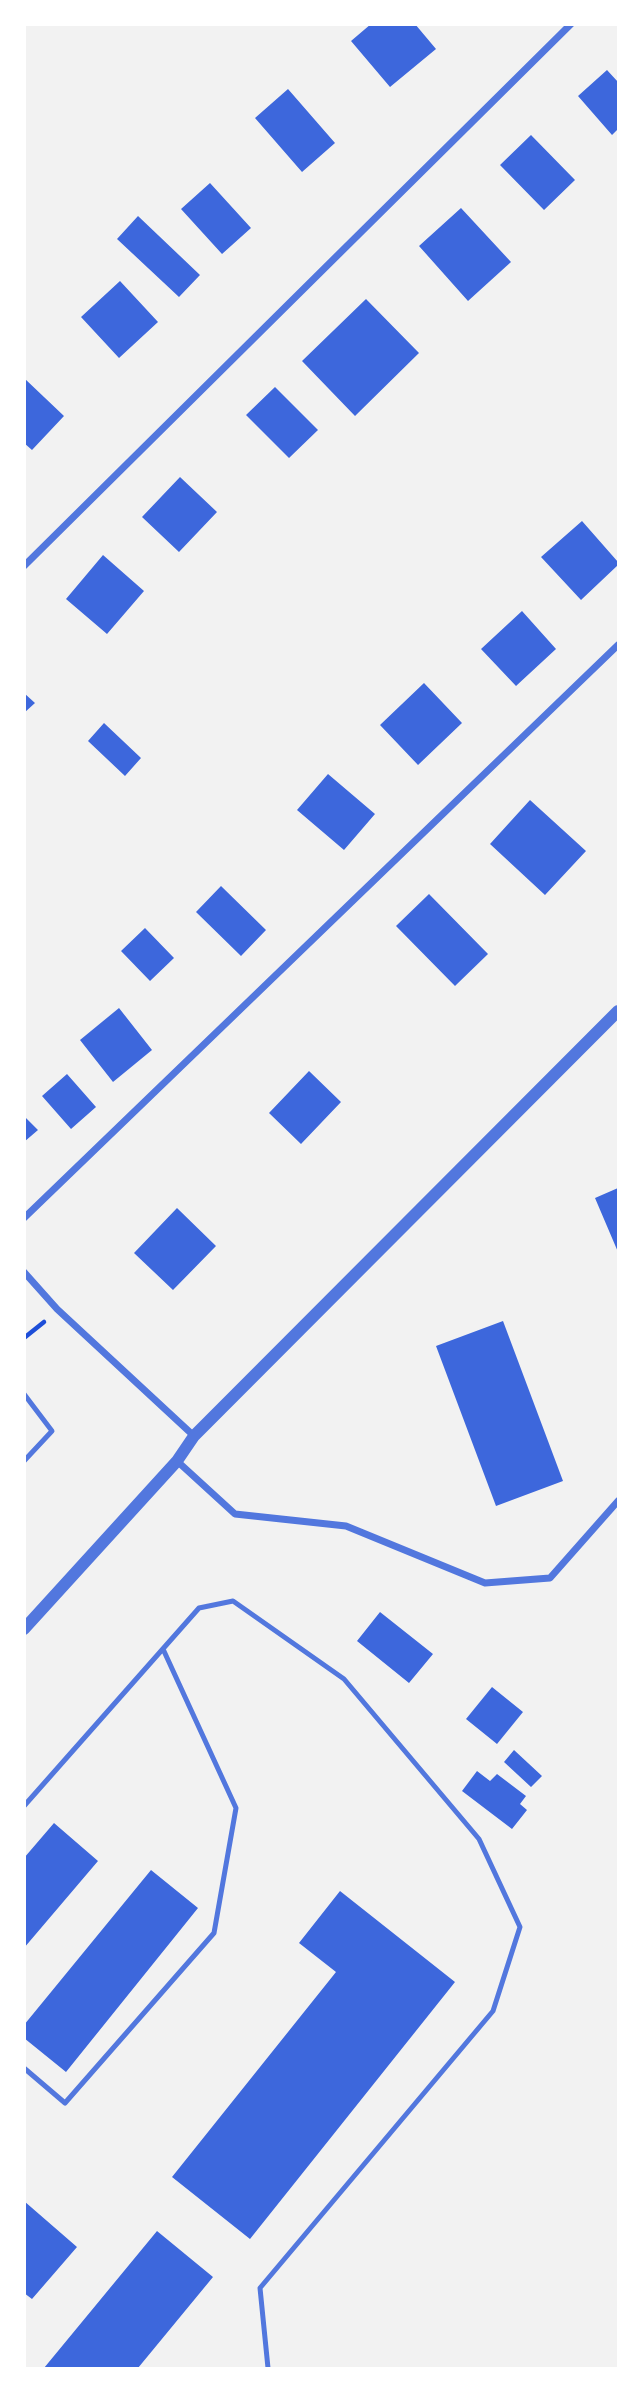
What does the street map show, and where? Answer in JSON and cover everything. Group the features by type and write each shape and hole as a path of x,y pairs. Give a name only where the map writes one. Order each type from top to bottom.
{"street":[{"path":"24,566 572,24"},
{"path":"24,1218 618,645"},
{"path":"24,1629 177,1461 194,1436 618,1011"},
{"path":"24,1272 57,1310 194,1436"},
{"path":"177,1461 235,1514 346,1526 485,1583 550,1578 618,1501"}],"lane":[{"path":"24,1394 52,1431 24,1461"},
{"path":"24,1807 199,1608 233,1601 344,1679 479,1839 520,1927 493,2011 260,2288 268,2368"},
{"path":"24,2068 65,2103 214,1933 236,1808 163,1649"}],"building":[{"path":"371,24 415,24 436,49 390,87 351,41"},
{"path":"607,70 618,82 618,129 612,135 578,96"},
{"path":"288,89 335,143 302,172 255,118"},
{"path":"531,135 575,180 544,210 500,165"},
{"path":"210,183 251,228 222,254 181,209"},
{"path":"461,208 511,262 468,301 419,246"},
{"path":"138,216 200,275 179,297 117,239"},
{"path":"120,281 158,322 119,358 81,317"},
{"path":"366,299 419,353 355,416 302,361"},
{"path":"24,378 64,416 32,450 24,443"},
{"path":"275,387 318,430 289,458 246,415"},
{"path":"180,477 217,512 179,552 142,517"},
{"path":"582,521 618,565 581,600 541,557"},
{"path":"103,555 144,591 107,634 66,599"},
{"path":"522,611 556,649 516,686 481,649"},
{"path":"424,683 462,723 418,765 380,725"},
{"path":"24,693 35,703 24,713"},
{"path":"104,723 141,758 125,776 88,741"},
{"path":"328,774 375,814 344,850 297,810"},
{"path":"530,800 586,851 545,895 490,844"},
{"path":"221,886 266,930 241,956 196,912"},
{"path":"429,894 488,954 455,986 396,926"},
{"path":"145,928 174,958 150,981 121,951"},
{"path":"119,1008 152,1050 113,1082 80,1040"},
{"path":"309,1071 341,1102 301,1144 269,1113"},
{"path":"67,1074 96,1107 71,1129 42,1096"},
{"path":"24,1116 38,1130 24,1142"},
{"path":"618,1188 618,1252 595,1198"},
{"path":"177,1208 216,1246 173,1290 134,1253"},
{"path":"503,1321 563,1481 496,1506 436,1346"},
{"path":"380,1612 433,1654 409,1683 357,1641"},
{"path":"492,1687 523,1712 497,1744 466,1719"},
{"path":"514,1750 542,1776 531,1787 504,1762"},
{"path":"477,1771 490,1781 497,1774 526,1796 520,1804 527,1810 512,1829 462,1791"},
{"path":"54,1823 98,1861 24,1948 24,1858"},
{"path":"151,1870 198,1908 66,2072 24,2038 24,2025"},
{"path":"340,1891 455,1982 250,2239 172,2177 336,1972 299,1943"},
{"path":"24,2201 77,2247 32,2299 24,2293"},
{"path":"157,2231 213,2277 138,2368 44,2368"}]}
